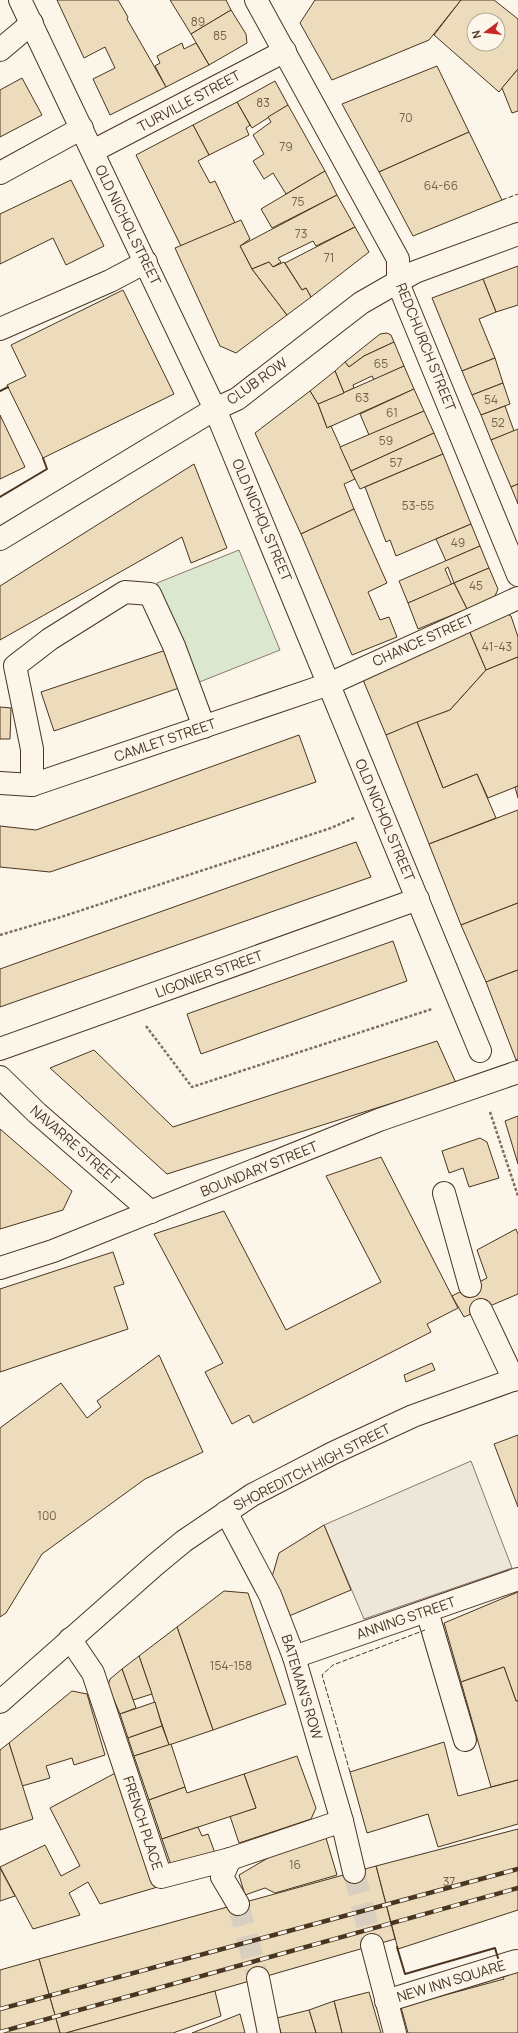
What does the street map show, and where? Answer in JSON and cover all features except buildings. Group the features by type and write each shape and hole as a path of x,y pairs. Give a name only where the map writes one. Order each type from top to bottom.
{"main road":[{"name":"OLD NICHOL STREET","path":"20,0 215,409 480,1051"},
{"name":"REDCHURCH STREET","path":"256,0 398,259 398,283 518,574"},
{"path":"0,50 32,23"},
{"name":"TURVILLE STREET","path":"93,151 285,51"},
{"path":"0,173 82,128"},
{"name":"CLUB ROW","path":"0,539 215,409 237,399 361,303 398,283 414,272 518,234"},
{"path":"0,329 110,281 146,262"},
{"path":"32,785 32,749 15,666 50,639 125,592 150,594 174,646 204,727"},
{"name":"CHANCE STREET","path":"329,684 518,598"},
{"name":"CAMLET STREET","path":"0,783 32,785 329,684"},
{"name":"LIGONIER STREET","path":"0,1049 418,899"},
{"name":"BOUNDARY STREET","path":"0,1268 53,1250 151,1212 378,1120 518,1072"},
{"name":"NAVARRE STREET","path":"0,1077 43,1118 151,1212"},
{"path":"444,1193 470,1286"},
{"path":"481,1310 516,1379"},
{"name":"SHOREDITCH HIGH STREET","path":"0,1702 32,1676 70,1640 155,1565 226,1512 252,1495 346,1447 413,1416 516,1379"},
{"name":"BATEMAN'S ROW","path":"226,1512 270,1595 294,1657 342,1821 354,1872"},
{"name":"ANNING STREET","path":"294,1657 518,1579"},
{"path":"427,1611 465,1740"},
{"name":"FRENCH PLACE","path":"70,1640 93,1673 161,1877 230,1860 342,1821"},
{"path":"230,1860 222,1877 238,1904"},
{"path":"372,1946 395,2033"},
{"name":"NEW INN SQUARE","path":"386,2001 516,1961"},
{"path":"258,1978 269,2033"}],"path":[{"path":"0,935 61,917 331,828 380,806"},
{"path":"129,1002 192,1087 459,1000"},
{"path":"479,1086 491,1115 518,1196"}],"green space":[{"path":"239,550 280,650 197,683 157,583"}],"shaded area":[{"path":"471,1461 512,1568 364,1619 324,1525"}],"tunnel":[{"path":"354,1872 372,1945"},
{"path":"238,1904 258,1978"}],"railway":[{"path":"0,2009 518,1869"},
{"path":"0,2032 518,1888"}],"fence":[{"path":"502,200 518,194"},
{"path":"350,1772 322,1675 333,1665 425,1630"}],"wall":[{"path":"0,391 8,387"},
{"path":"0,497 47,469 43,458"},
{"path":"397,1947 405,1974 495,1948 498,1958"}]}
